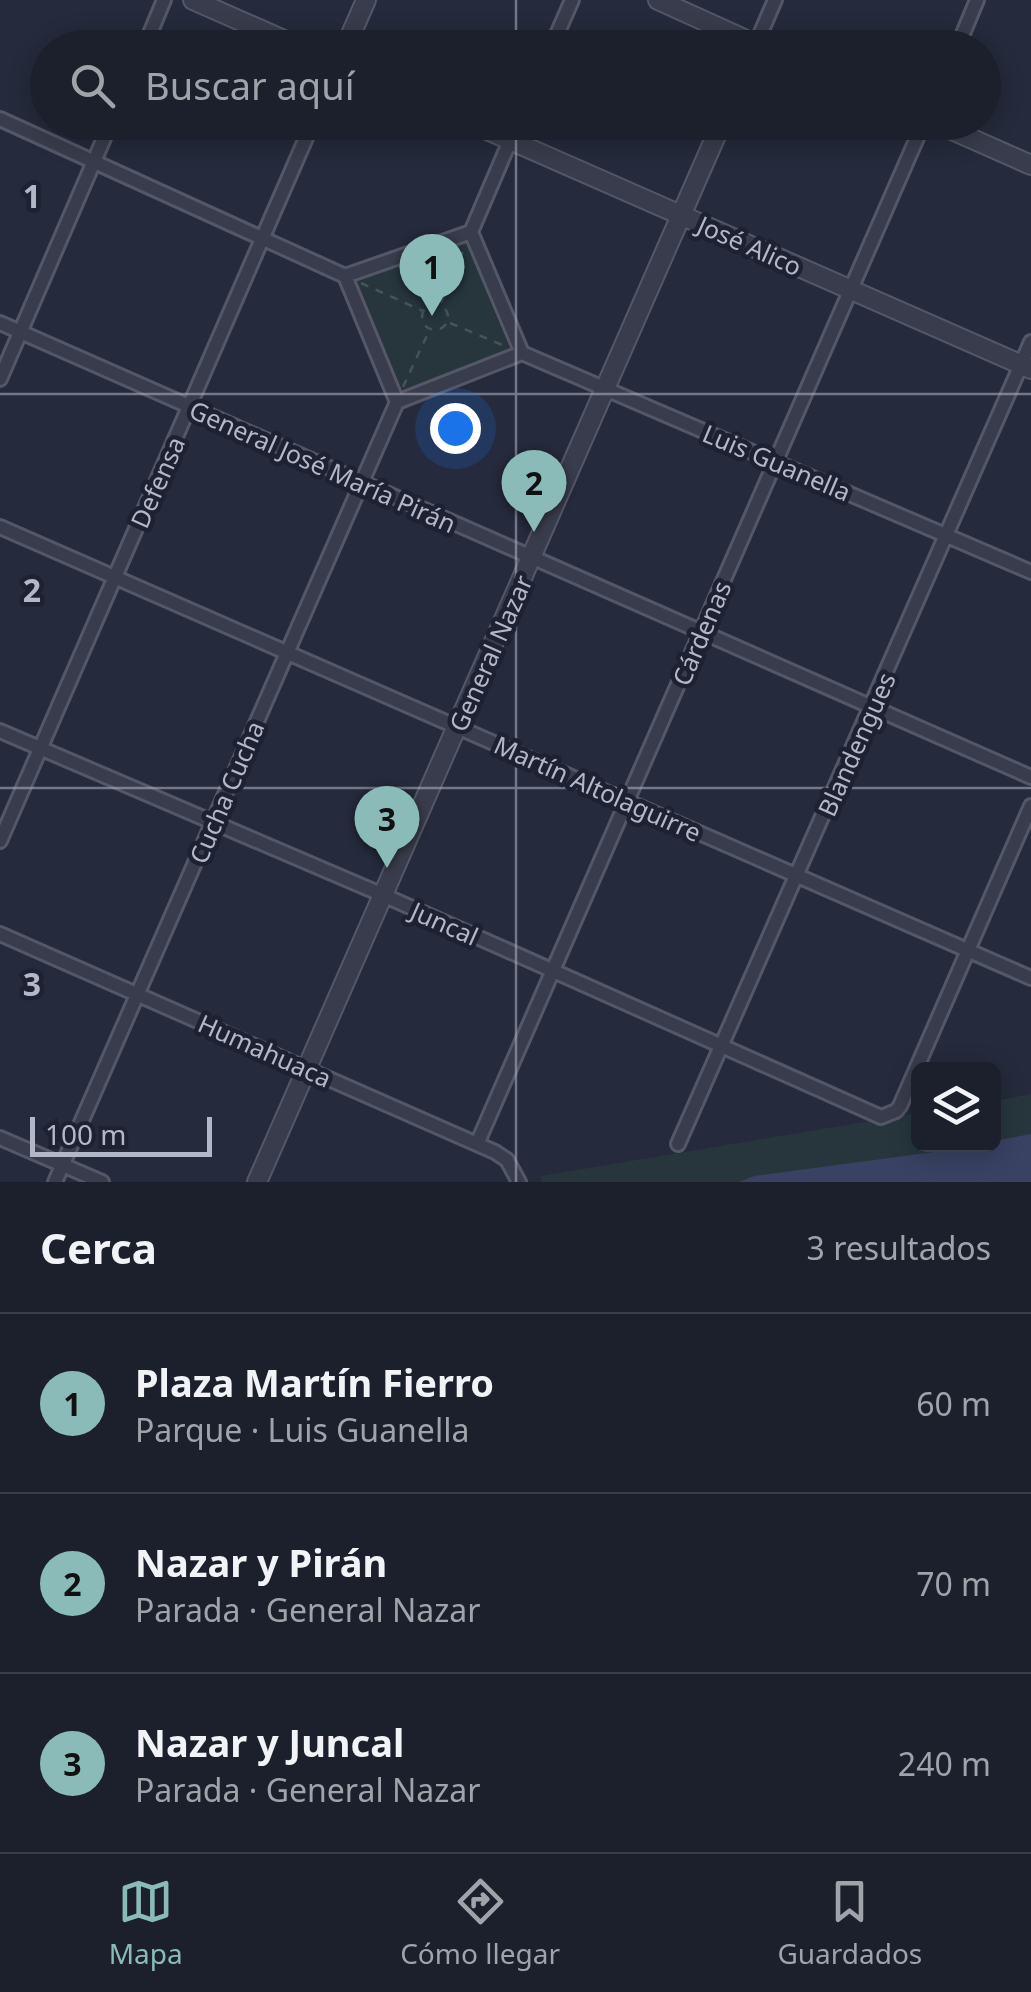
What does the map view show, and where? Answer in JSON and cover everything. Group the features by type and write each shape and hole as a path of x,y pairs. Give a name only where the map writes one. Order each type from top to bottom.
{"street":[{"path":"152,30 164,0"},
{"path":"193,0 261,30"},
{"path":"353,30 366,0"},
{"path":"559,30 572,0"},
{"path":"658,0 723,30"},
{"path":"764,30 775,0"},
{"path":"965,30 978,0"},
{"path":"0,119 30,133"},
{"path":"46,140 346,276 396,402 522,353 471,232 510,141"},
{"path":"0,379 103,140"},
{"name":"Defensa","path":"0,841 304,140"},
{"name":"General Nazar","path":"257,1182 714,140"},
{"name":"Cárdenas","path":"477,1144 916,140"},
{"path":"975,140 1031,165"},
{"name":"José Alico","path":"510,141 1026,366"},
{"path":"346,276 471,232"},
{"name":"General José María Pirán","path":"0,323 1031,777"},
{"name":"Blandengues","path":"678,1144 947,535 1026,366 1031,342"},
{"name":"Luis Guanella","path":"522,353 1031,572"},
{"name":"Cucha Cucha","path":"55,1182 396,402"},
{"name":"Martín Altolaguirre","path":"0,527 1031,978"},
{"name":"Juncal","path":"0,731 383,895 871,1113 889,1115 900,1106 969,952"},
{"path":"969,952 1031,806"},
{"name":"Humahuaca","path":"0,934 477,1144 508,1160 519,1182"},
{"path":"0,1138 102,1182"}],"path":[{"path":"441,305 471,232"},
{"path":"346,276 423,311"},
{"path":"430,305 441,305 448,313 448,322 440,330 430,329 422,321 423,311 430,305"},
{"path":"448,322 522,353"},
{"path":"396,402 430,329"}],"shaded area":[{"path":"465,240 511,352 398,391 354,280"},
{"path":"1031,1094 1031,1182 542,1182 541,1176 911,1114 911,1152 1001,1152 1001,1100"}],"water":[{"path":"1031,1134 1031,1182 739,1182 754,1176 934,1152 1001,1152 1001,1140"}],"place":[{"name":"Plaza Martín Fierro","path":"432,316"},
{"name":"Nazar y Pirán","path":"534,532"},
{"name":"Nazar y Juncal","path":"387,868"}]}
